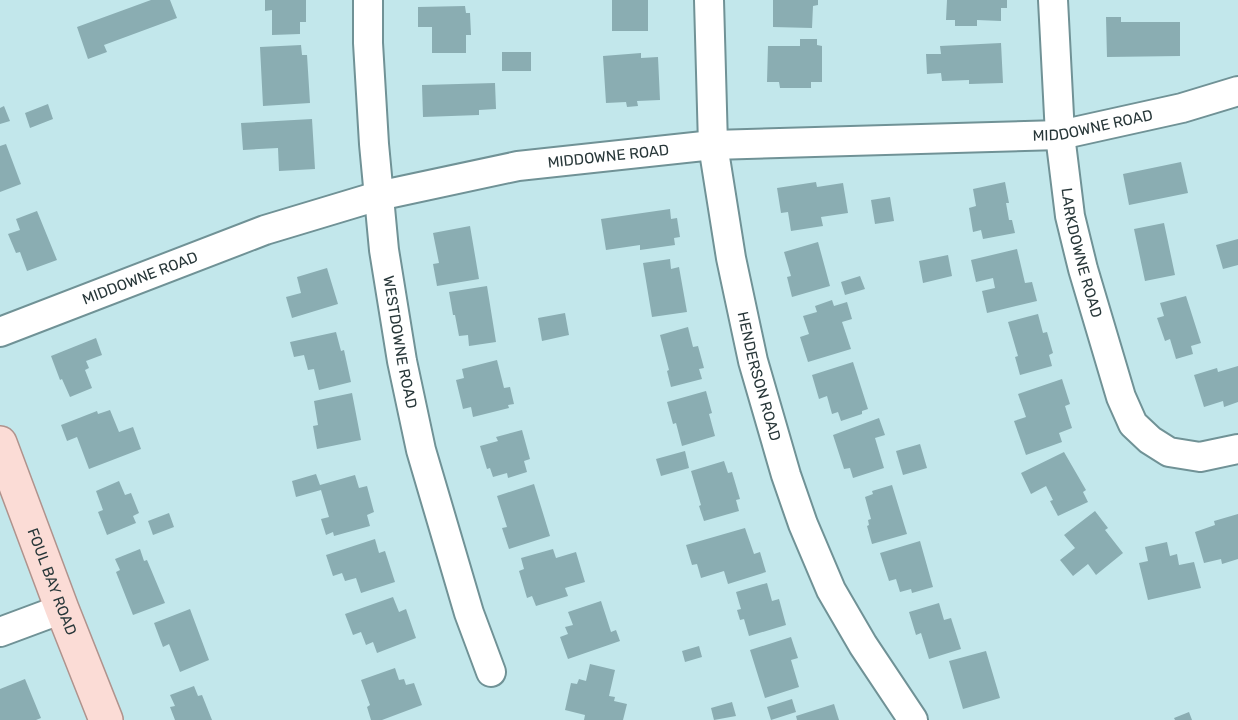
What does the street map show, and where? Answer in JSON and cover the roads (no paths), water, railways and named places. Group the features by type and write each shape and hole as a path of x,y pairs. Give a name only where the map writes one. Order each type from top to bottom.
{"main road":[{"name":"FOUL BAY ROAD","path":"0,442 106,720"}],"street":[{"name":"WESTDOWNE ROAD","path":"368,0 368,43 378,196 384,250 402,361 421,450 469,613 491,672"},
{"name":"HENDERSON ROAD","path":"709,0 713,145 731,258 753,361 786,475 803,524 831,590 863,645 913,720"},
{"name":"LARKDOWNE ROAD","path":"1053,0 1060,135 1070,216 1121,398 1133,424 1150,440 1169,452 1200,457 1238,449"},
{"name":"MIDDOWNE ROAD","path":"0,332 266,230 378,196 518,166 713,145 1060,135 1182,108 1238,91"},
{"path":"0,633 62,609"}]}
